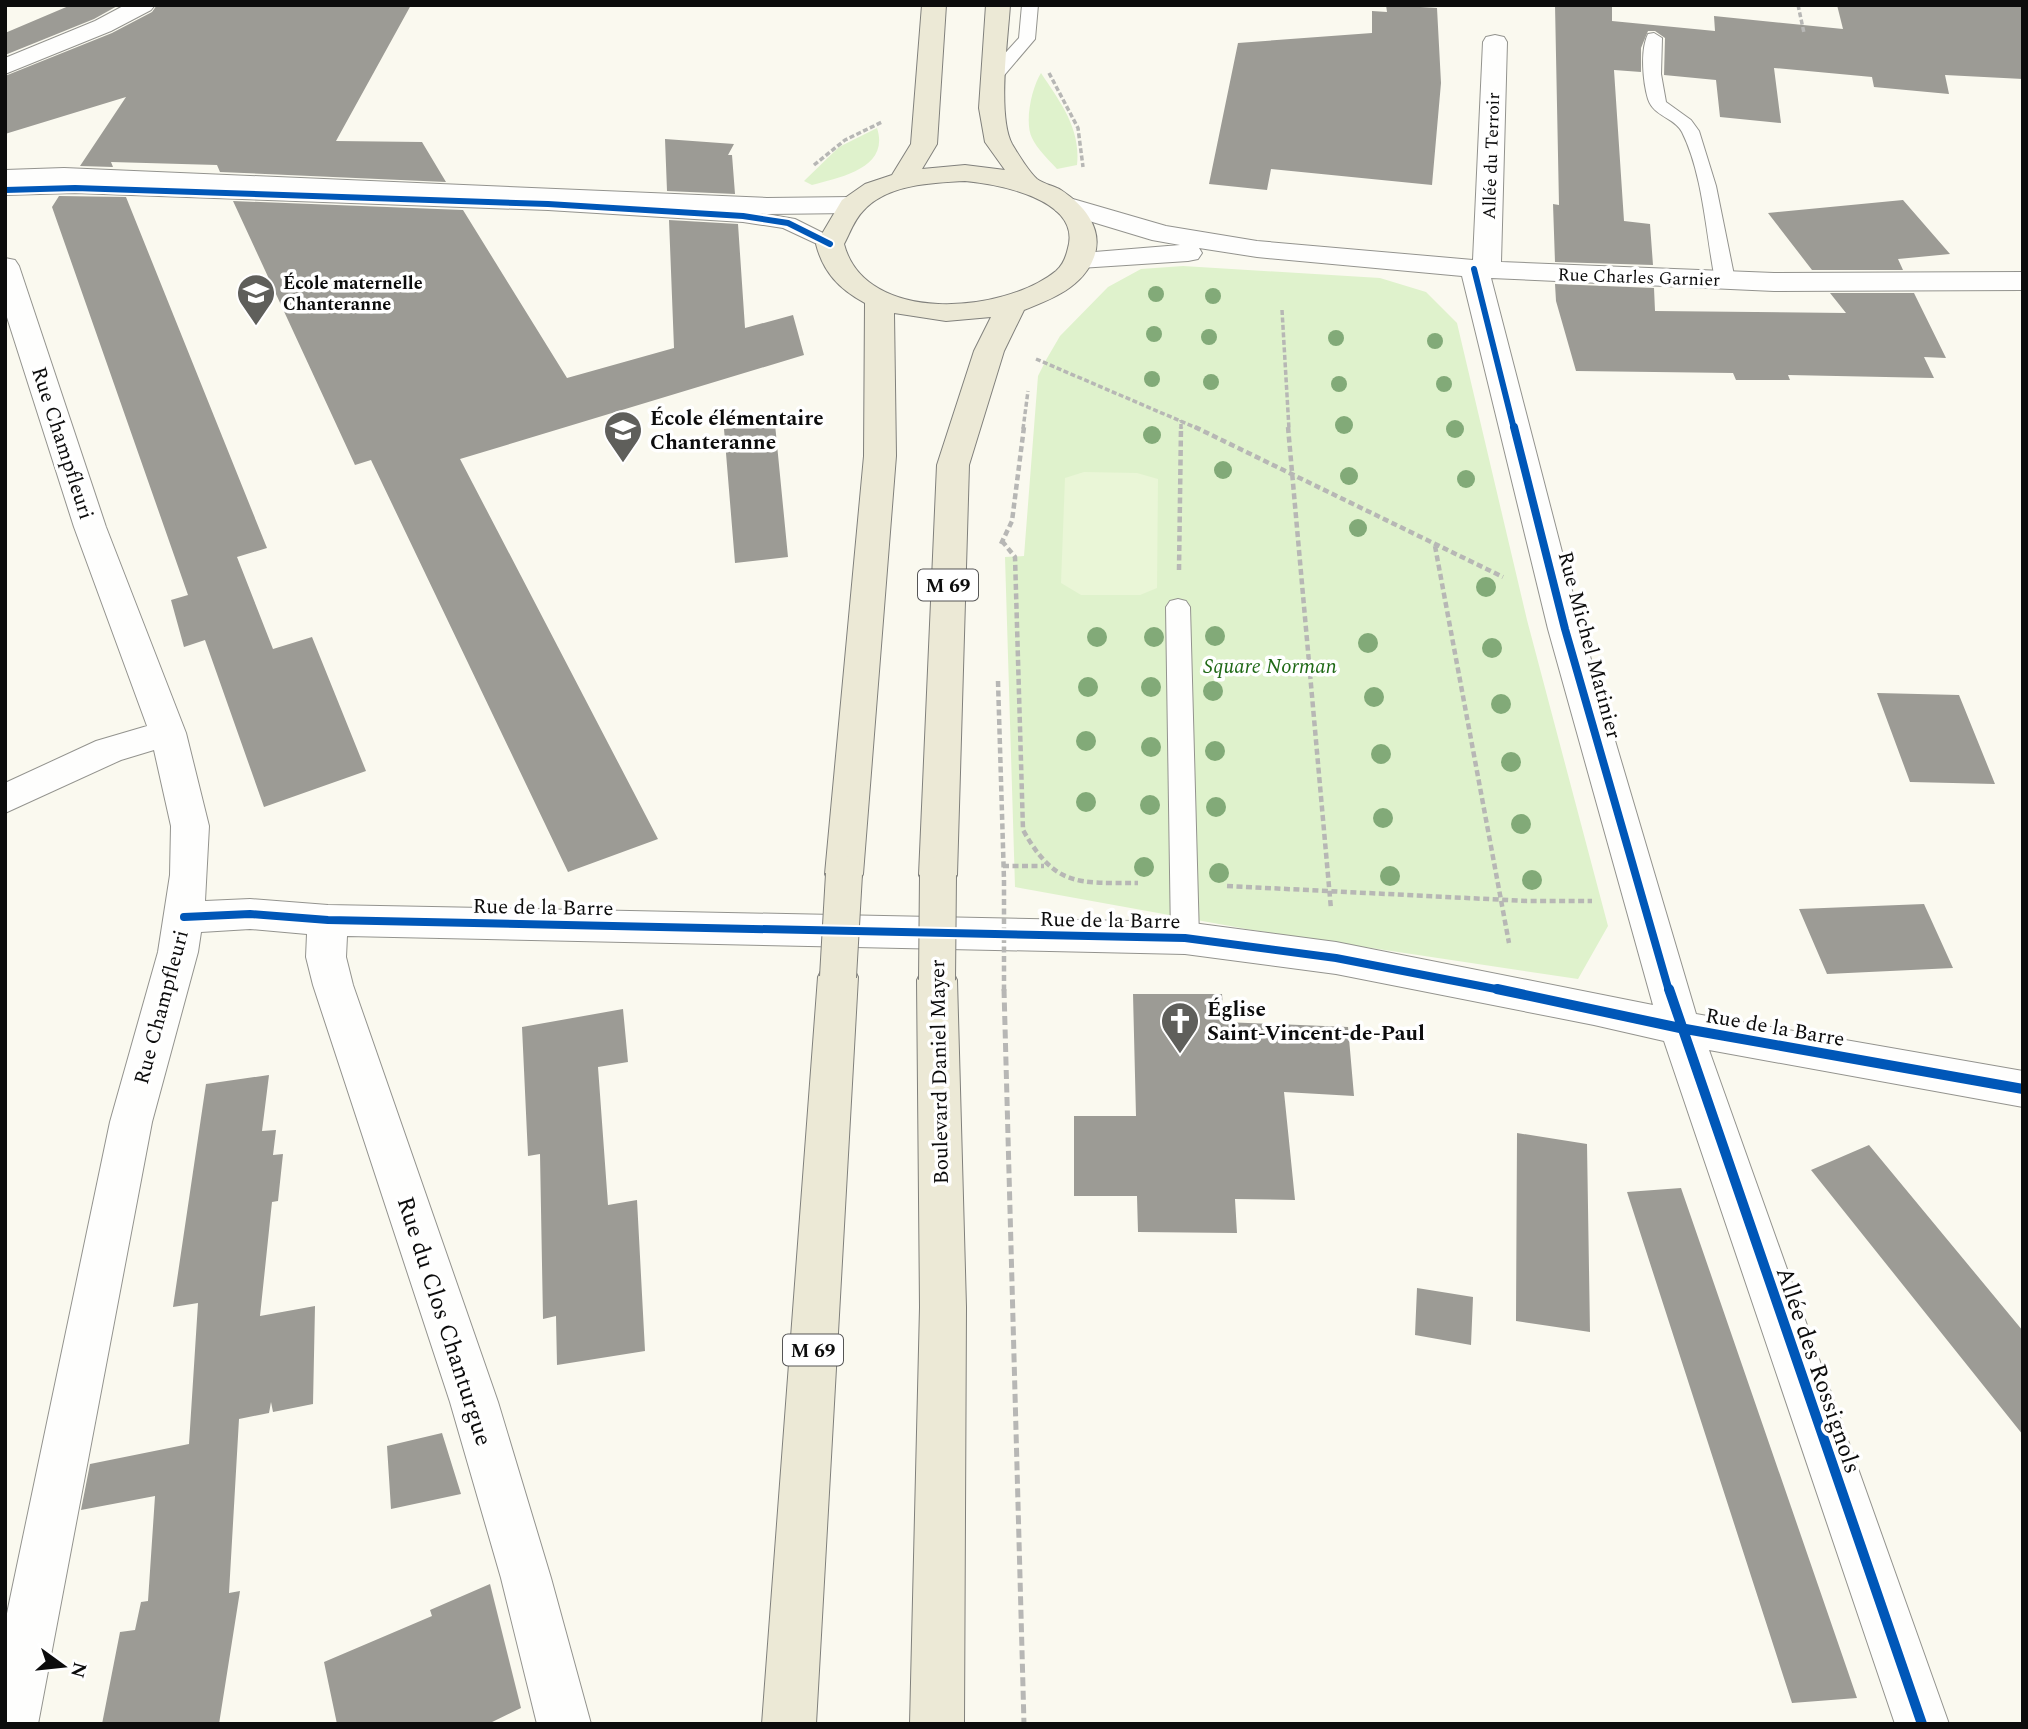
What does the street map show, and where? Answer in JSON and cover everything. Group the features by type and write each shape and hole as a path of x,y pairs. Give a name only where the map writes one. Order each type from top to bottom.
{"main road":[{"path":"902,180 924,144 934,5"},
{"path":"998,5 992,108 998,142 1027,183"},
{"path":"933,174 997,176 1027,183 1066,205 1080,222 1084,241 1080,260 1068,276 1049,290 1010,306 989,310 951,313 913,309 879,299 852,283 835,263 830,244 852,205 874,191 902,180 933,174"},
{"name":"M 69","path":"789,1724 844,874 880,456 879,299"},
{"name":"Boulevard Daniel Mayer","path":"937,1724 943,1307 937,980 938,876 953,465 989,351 1010,306"}],"street":[{"path":"5,67 103,26 143,5"},
{"name":"Allée du Terroir","path":"1481,269 1495,42"},
{"path":"5,178 64,176 802,207 852,205"},
{"name":"Rue Charles Garnier","path":"1066,205 1162,234 1257,249 1481,269 1725,280 2023,281"},
{"name":"Rue Charles Garnier","path":"1080,260 1257,249"},
{"name":"Rue Champfleuri","path":"5,266 90,527 168,733 190,826 189,875 178,952 131,1122 11,1724"},
{"name":"Rue Michel Matinier","path":"1481,269 1565,629 1680,1028"},
{"path":"5,799 109,750 168,733"},
{"name":"Rue de la Barre","path":"184,917 250,914 328,920 1023,937 1185,938 1336,958 1517,992 1680,1028 2023,1089"},
{"name":"Rue du Clos Chanturgue","path":"328,920 326,957 332,985 474,1402 526,1578 564,1724"},
{"name":"Allée des Rossignols","path":"1680,1028 1922,1724"}],"lane":[{"path":"995,75 1027,39 1030,5"},
{"path":"1654,38 1655,95 1661,108 1685,123 1690,130 1702,172 1725,280"},
{"path":"5,190 89,188 548,204 743,216 788,223 830,244"},
{"path":"1178,607 1185,938"}],"path":[{"path":"1798,5 1804,33"},
{"path":"1027,39 1074,115 1084,143 1083,169"},
{"path":"802,207 795,184 828,152 857,131 883,122"},
{"path":"1282,310 1292,474 1336,958"},
{"path":"989,351 1046,360 1181,421 1505,578"},
{"path":"999,551 1012,521 1031,358"},
{"path":"1178,607 1181,421"},
{"path":"1002,541 1014,557 1023,830 1045,866 1063,879 1082,882 1581,901"},
{"path":"1435,545 1517,992"},
{"path":"998,678 1024,1724"},
{"path":"1003,866 1045,866"}],"green space":[{"path":"1041,73 1068,116 1076,139 1077,165 1057,169 1032,138 1030,105"},
{"path":"877,128 879,142 870,162 849,174 812,185 804,181 839,147"},
{"name":"Square Norman","path":"1183,266 1380,278 1426,292 1457,323 1527,620 1608,926 1578,979 1252,930 1015,887 1005,557 1024,556 1038,376 1060,336 1108,287 1141,269"},
{"path":"1084,472 1137,473 1158,479 1157,588 1140,595 1081,595 1061,583 1065,478"}],"building":[{"path":"71,5 119,5 94,19 5,55 5,33"},
{"path":"157,5 411,5 336,141 422,142 446,182 220,172 217,165 111,162 113,167 80,166 126,97 5,134 5,76 112,33 152,12"},
{"path":"1386,5 1437,8 1441,83 1432,185 1271,169 1267,190 1209,184 1238,43 1372,33 1372,11 1387,12"},
{"path":"1555,5 1612,7 1612,21 1715,31 1714,16 1843,29 1837,5 2023,5 2023,79 1945,75 1949,94 1874,87 1872,77 1774,68 1781,123 1720,117 1716,80 1664,75 1665,38 1655,31 1648,31 1641,48 1641,72 1614,70 1624,221 1650,224 1653,265 1555,262 1553,204 1559,205"},
{"path":"665,139 734,144 728,155 732,155 735,194 667,191"},
{"path":"59,196 126,197 267,548 237,557 273,649 312,637 366,771 264,807 205,640 184,647 171,600 188,595 52,207"},
{"path":"1903,200 1950,254 1898,259 1903,270 1812,270 1768,213"},
{"path":"233,201 463,210 567,378 674,348 669,220 738,224 745,328 793,315 804,355 460,459 658,839 568,872 371,460 355,465"},
{"path":"1555,284 1654,288 1655,311 1846,313 1830,293 1914,293 1946,358 1924,357 1934,378 1788,375 1790,380 1736,380 1733,373 1576,371 1556,301"},
{"path":"775,424 788,557 735,563 724,429"},
{"path":"1877,693 1959,695 1995,784 1910,782"},
{"path":"1924,904 1953,968 1827,974 1799,909"},
{"name":"Église Saint-Vincent-de-Paul","path":"1133,994 1222,994 1224,1022 1348,1027 1354,1096 1284,1092 1295,1200 1235,1199 1237,1233 1138,1232 1137,1196 1074,1196 1074,1116 1136,1116"},
{"path":"623,1009 628,1062 598,1067 608,1205 637,1200 645,1351 557,1365 556,1316 543,1319 540,1154 528,1156 522,1027"},
{"path":"269,1075 262,1131 276,1130 273,1155 283,1154 278,1201 272,1202 260,1316 315,1306 313,1404 273,1412 271,1402 269,1413 239,1419 229,1593 240,1591 219,1724 102,1724 120,1632 135,1630 141,1602 148,1601 155,1496 81,1510 90,1464 189,1444 198,1303 173,1307 206,1084"},
{"path":"1517,1133 1587,1144 1590,1332 1516,1321"},
{"path":"1869,1145 2023,1331 2023,1435 1811,1170"},
{"path":"1681,1188 1857,1698 1792,1703 1627,1192"},
{"path":"1417,1288 1473,1297 1471,1345 1415,1335"},
{"path":"442,1433 461,1494 391,1509 387,1446"},
{"path":"490,1584 521,1708 488,1724 337,1724 324,1662 432,1616 430,1610"}],"cycle path":[{"path":"5,190 75,188 548,204 743,216 788,223 830,244"},
{"path":"1474,269 1565,629 1680,1028 1922,1724"},
{"path":"184,917 250,914 328,920 1185,938 1336,958 1594,1008 1680,1028 2023,1089"}],"place":[{"name":"École maternelle Chanteranne","path":"256,327"},
{"name":"École élémentaire Chanteranne","path":"623,464"},
{"name":"Église Saint-Vincent-de-Paul","path":"1180,1055"}]}
